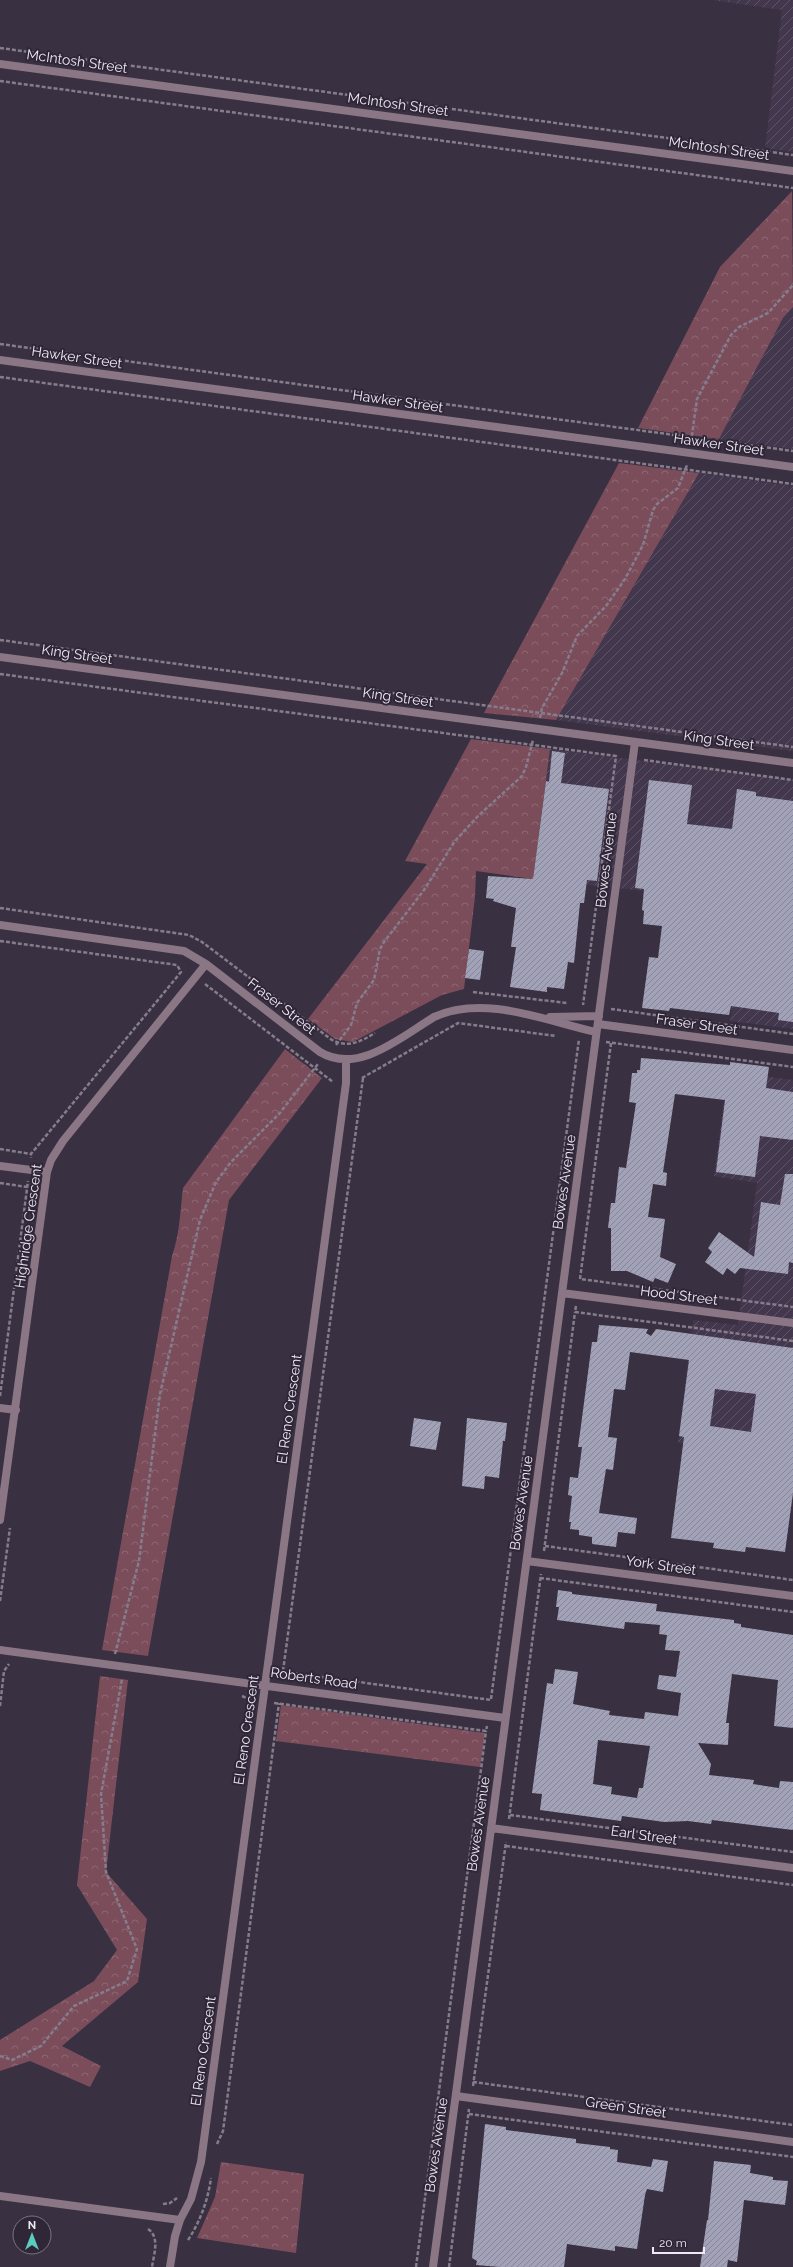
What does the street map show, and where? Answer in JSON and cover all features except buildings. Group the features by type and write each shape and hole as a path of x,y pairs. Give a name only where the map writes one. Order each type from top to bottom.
{"street":[{"name":"McIntosh Street","path":"0,64 793,171"},
{"name":"Hawker Street","path":"0,360 793,467"},
{"name":"King Street","path":"0,657 793,763"},
{"name":"Bowes Avenue","path":"433,2267 635,742"},
{"name":"Fraser Street","path":"0,925 184,951 206,964 328,1057 346,1060 363,1058 434,1018 458,1009 477,1008 545,1017 582,1016 597,1028"},
{"name":"Highridge Crescent","path":"0,1520 47,1172 51,1160 63,1141 206,964"},
{"name":"Fraser Street","path":"545,1017 580,1029 597,1028 793,1050"},
{"name":"El Reno Crescent","path":"170,2267 180,2220 191,2199 201,2162 346,1083 346,1060"},
{"path":"0,1166 47,1172"},
{"name":"Hood Street","path":"562,1292 793,1323"},
{"path":"0,1408 16,1410"},
{"name":"York Street","path":"526,1561 793,1596"},
{"name":"Roberts Road","path":"0,1650 125,1665 505,1718"},
{"name":"Earl Street","path":"491,1828 793,1868"},
{"name":"Green Street","path":"456,2096 793,2142"},
{"path":"0,2196 180,2220"}],"path":[{"path":"0,48 793,154"},
{"path":"0,81 793,188"},
{"path":"0,2056 12,2060 41,2046 74,2006 127,1981 137,1949 106,1872 100,1794 125,1665 115,1654 138,1567 160,1394 200,1220 216,1182 231,1162 279,1114 314,1068 328,1057 351,1025 355,1007 374,980 380,949 384,942 424,890 459,836 522,776 542,713 578,636 606,606 625,579 643,545 653,510 657,504 678,488 686,469 690,453 697,399 731,335 739,327 768,313 793,284"},
{"path":"0,344 793,451"},
{"path":"0,377 793,484"},
{"path":"0,640 793,747"},
{"path":"0,674 793,780"},
{"path":"582,1016 616,756"},
{"path":"0,941 177,965 181,972 194,980 205,984 334,1083 346,1083 363,1078 458,1023 564,1037"},
{"path":"0,1399 31,1154 181,972"},
{"path":"200,990 205,984"},
{"path":"473,992 600,1007 793,1034"},
{"path":"571,1038 579,1039 597,1028 611,1043 793,1067"},
{"path":"491,1699 580,1029"},
{"path":"449,2267 506,1846 611,1043"},
{"path":"283,1671 363,1078"},
{"path":"0,1149 31,1154"},
{"path":"0,1183 27,1187"},
{"path":"580,1279 793,1308"},
{"path":"575,1312 793,1341"},
{"path":"0,1601 10,1522"},
{"path":"545,1546 793,1580"},
{"path":"540,1578 793,1612"},
{"path":"0,1706 4,1671 9,1664"},
{"path":"248,1700 249,1707"},
{"path":"214,2150 222,2131 279,1704"},
{"path":"416,2267 486,1731"},
{"path":"510,1815 793,1852"},
{"path":"506,1846 793,1885"},
{"path":"473,2082 793,2125"},
{"path":"469,2114 793,2157"},
{"path":"184,2245 203,2212 209,2194 212,2172"},
{"path":"160,2204 170,2203 178,2198 180,2192"},
{"path":"146,2228 154,2232 156,2238 152,2267"}],"shaded area":[{"path":"712,0 793,0 793,152 765,148 782,10"},
{"path":"793,307 793,449 719,439 783,318"},
{"path":"699,473 793,486 793,751 556,720"},
{"path":"550,749 793,780 793,1029 730,1021 747,902 533,879"},
{"path":"728,1071 793,1080 793,1460 678,1443 693,1320 738,1325 757,1183 714,1176"}],"green space":[{"path":"792,191 793,307 783,318 719,439 638,428 720,267"},
{"path":"619,463 699,473 556,720 484,713"},
{"path":"471,739 550,749 533,879 476,871 475,897 464,989 442,995 353,1042 335,1039 308,1019 427,864 405,861"},
{"path":"285,1049 322,1078 229,1200 148,1656 102,1650 172,1256 178,1231 183,1188"},
{"path":"100,1676 128,1680 106,1872 147,1919 138,1982 62,2046 101,2066 90,2087 30,2061 0,2071 0,2040 94,1981 117,1950 77,1885"},
{"path":"281,1705 485,1733 480,1767 276,1741"},
{"path":"221,2162 304,2174 296,2253 197,2238 215,2197"}]}
